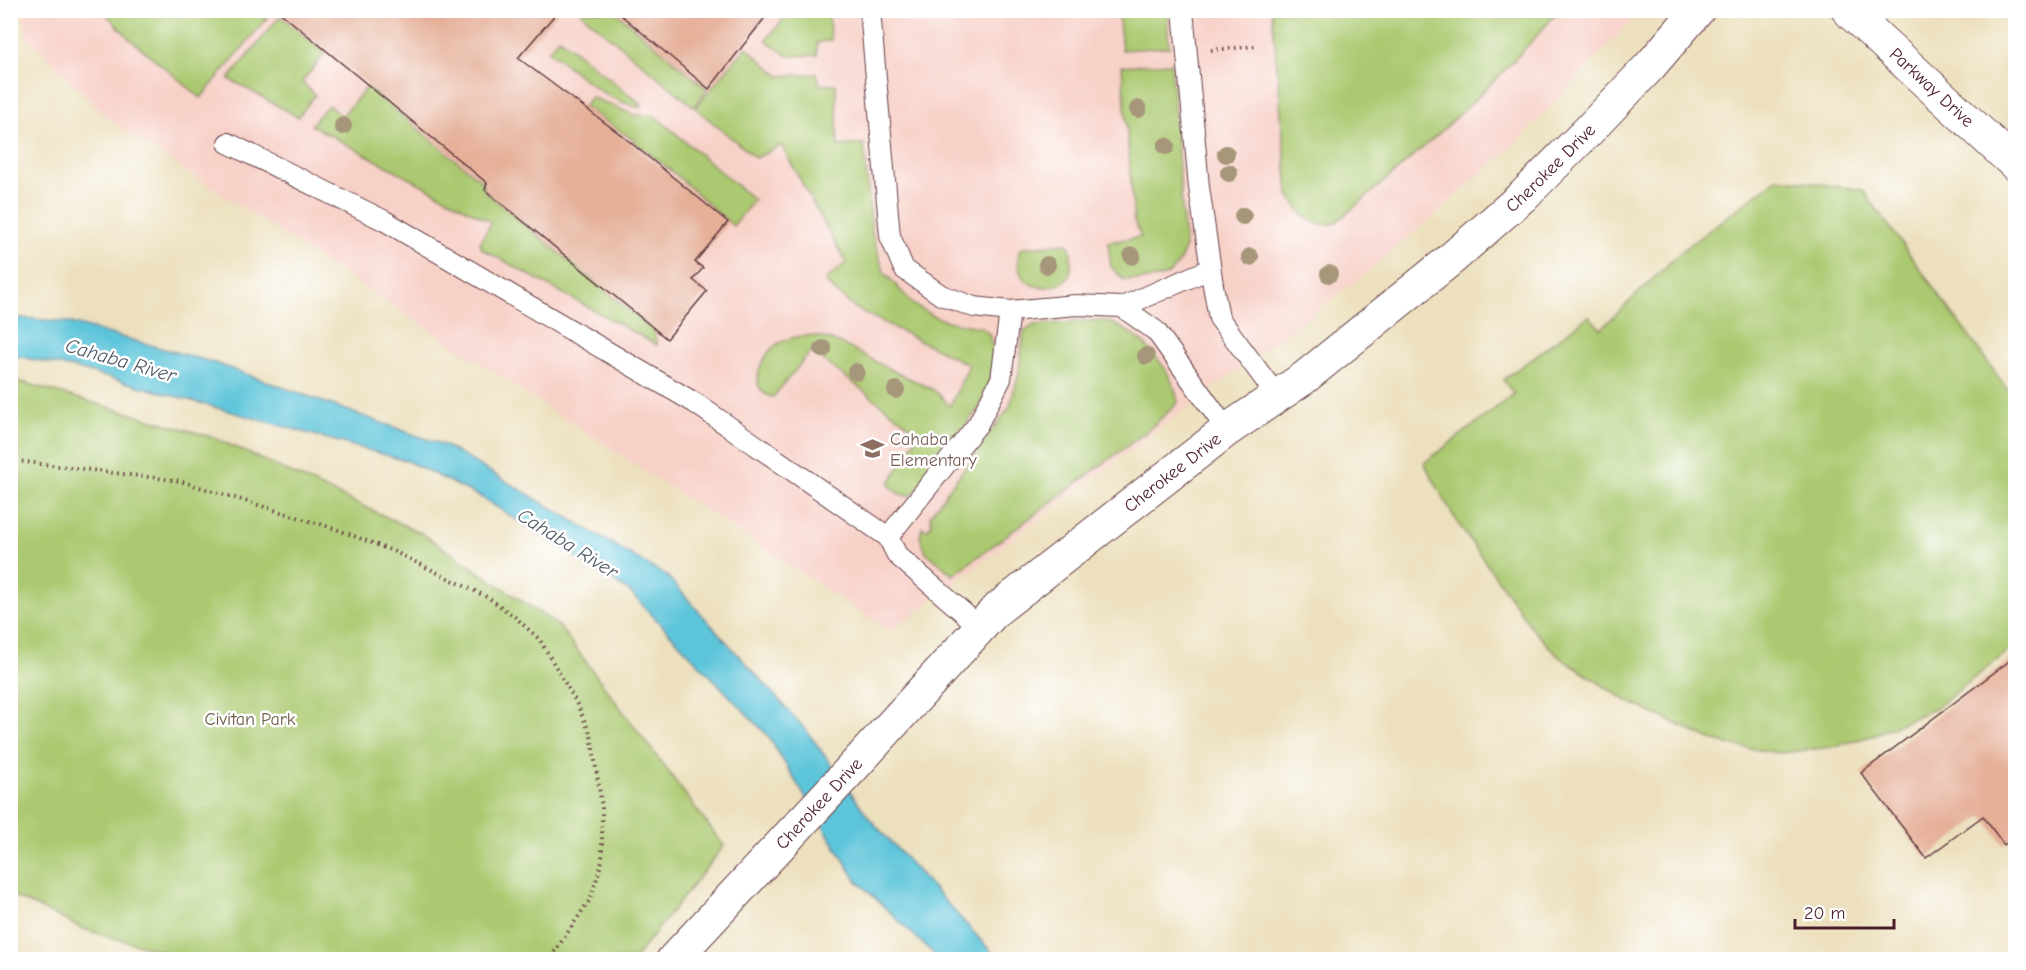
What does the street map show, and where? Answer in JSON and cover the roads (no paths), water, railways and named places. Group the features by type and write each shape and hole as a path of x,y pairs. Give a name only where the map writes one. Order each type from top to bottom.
{"street":[{"name":"Cherokee Drive","path":"673,960 996,610 1227,430 1304,378 1450,260 1522,196 1650,66 1698,10"},
{"name":"Parkway Drive","path":"1848,10 2016,165"}],"lane":[{"path":"870,10 890,236 904,268 941,295 974,307 1010,311 1076,305 1122,307 1210,269"},
{"path":"1183,10 1199,187 1219,318 1277,396"},
{"path":"228,143 385,221 695,403 893,530"},
{"path":"1122,307 1156,331 1227,430"},
{"path":"980,627 897,555 893,530 978,424 1001,379 1010,311"}],"water":[{"name":"Cahaba River","path":"10,317 67,322 215,363 446,446 667,576 807,731 870,819 998,959 939,959 856,880 768,736 629,591 481,497 407,461 78,369 11,355"}],"place":[{"name":"Cahaba Elementary","path":"872,449"}],"park label":[{"name":"Civitan Park","path":"250,719"}]}
